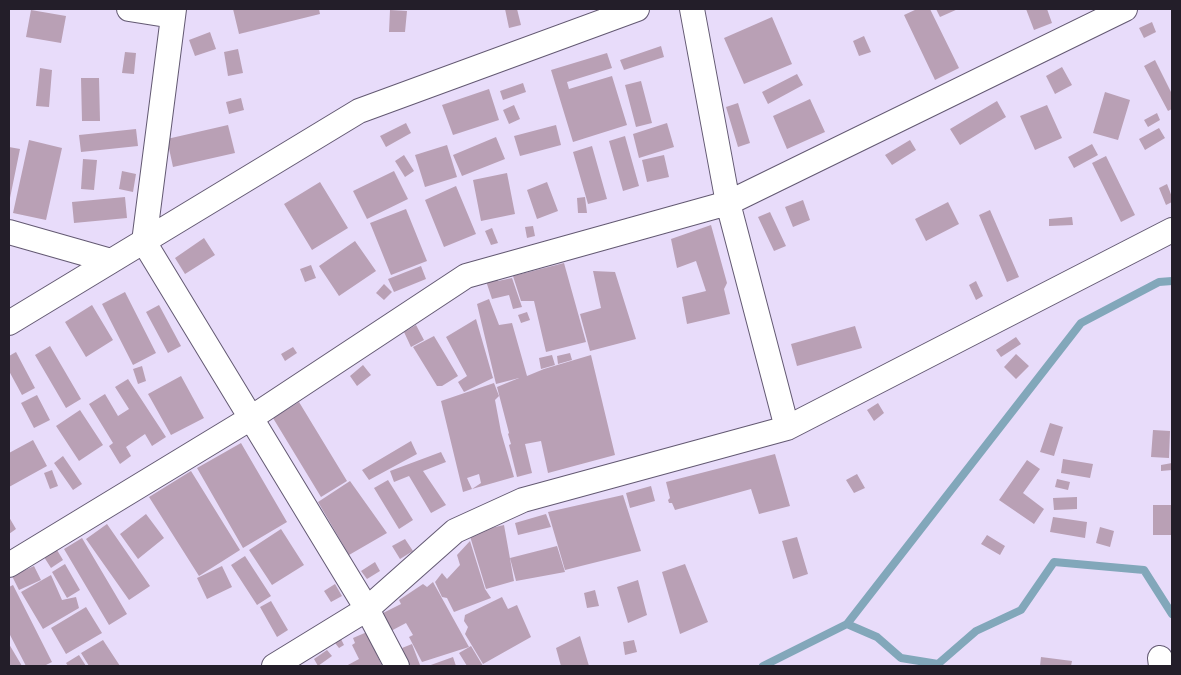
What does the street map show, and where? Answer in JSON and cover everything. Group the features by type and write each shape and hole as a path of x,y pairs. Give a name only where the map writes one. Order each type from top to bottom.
{"street":[{"path":"129,9 173,12 144,242 367,609 398,666"},
{"path":"9,323 360,111 637,9"},
{"path":"692,9 728,203 788,428"},
{"path":"9,565 251,418 466,276 728,203 1125,9"},
{"path":"274,666 367,609 454,530 523,500 788,428 1172,230"},
{"path":"9,232 111,261"}],"building":[{"path":"233,9 319,9 320,14 239,34"},
{"path":"505,9 517,9 521,25 509,28"},
{"path":"917,9 930,9 959,68 935,80 904,15"},
{"path":"936,9 958,9 940,17"},
{"path":"1026,9 1047,9 1052,23 1034,30"},
{"path":"31,10 66,16 61,43 26,37"},
{"path":"390,10 407,11 405,32 389,32"},
{"path":"772,17 792,64 744,84 724,38"},
{"path":"1152,22 1156,32 1144,38 1139,28"},
{"path":"210,32 216,49 195,56 189,40"},
{"path":"864,36 871,52 859,56 853,41"},
{"path":"661,46 664,57 624,70 620,60"},
{"path":"238,49 243,73 228,76 224,52"},
{"path":"125,52 136,53 134,74 122,73"},
{"path":"607,53 612,68 567,82 569,89 612,76 627,125 573,142 551,70"},
{"path":"1155,60 1172,94 1172,109 1168,111 1144,66"},
{"path":"1062,67 1072,85 1055,94 1046,76"},
{"path":"40,68 52,70 49,107 36,106"},
{"path":"797,74 803,85 768,104 762,92"},
{"path":"81,78 99,78 100,121 82,121"},
{"path":"641,81 652,123 636,127 625,85"},
{"path":"523,83 526,92 503,100 500,91"},
{"path":"489,89 499,120 453,135 442,105"},
{"path":"1105,92 1130,100 1118,140 1093,133"},
{"path":"241,98 244,110 229,114 226,102"},
{"path":"810,99 825,132 787,149 773,116"},
{"path":"997,101 1006,117 960,145 950,129"},
{"path":"738,103 750,143 738,147 726,107"},
{"path":"514,105 520,119 509,124 503,110"},
{"path":"1047,105 1062,138 1035,150 1020,116"},
{"path":"1157,113 1160,120 1148,127 1144,120"},
{"path":"406,123 411,133 386,147 380,136"},
{"path":"667,123 674,147 639,158 633,134"},
{"path":"228,125 235,153 173,167 167,139"},
{"path":"556,125 561,145 520,156 514,136"},
{"path":"1159,128 1165,138 1145,150 1139,139"},
{"path":"136,129 138,146 81,152 79,135"},
{"path":"625,136 639,186 623,191 609,141"},
{"path":"496,137 505,159 462,176 453,155"},
{"path":"29,140 62,148 46,220 13,213"},
{"path":"910,140 916,150 892,165 885,155"},
{"path":"1092,144 1098,155 1074,168 1068,157"},
{"path":"447,145 457,177 425,187 415,155"},
{"path":"592,146 607,199 588,204 573,152"},
{"path":"9,147 20,149 10,198 9,198"},
{"path":"404,155 414,171 405,177 395,161"},
{"path":"664,155 669,177 647,182 642,160"},
{"path":"1106,156 1135,215 1121,222 1092,163"},
{"path":"83,159 97,160 94,190 81,189"},
{"path":"122,171 136,174 133,192 119,189"},
{"path":"394,171 408,199 367,219 353,191"},
{"path":"507,173 515,214 481,221 473,180"},
{"path":"320,182 348,228 312,250 284,204"},
{"path":"547,182 558,211 537,219 527,190"},
{"path":"1167,184 1172,202 1166,205 1159,188"},
{"path":"456,186 476,234 444,247 425,200"},
{"path":"125,197 127,218 74,223 72,202"},
{"path":"585,197 587,213 578,213 577,198"},
{"path":"803,200 810,220 793,227 785,207"},
{"path":"948,202 959,224 926,241 915,219"},
{"path":"406,209 427,261 391,275 370,223"},
{"path":"990,210 1019,277 1007,282 979,215"},
{"path":"770,212 786,246 774,251 758,217"},
{"path":"1072,217 1073,225 1049,226 1049,219"},
{"path":"711,225 727,283 724,289 730,314 687,324 682,297 706,291 696,261 677,268 671,239"},
{"path":"533,226 535,236 527,238 525,227"},
{"path":"492,228 498,243 491,245 485,231"},
{"path":"204,238 215,255 185,274 175,258"},
{"path":"355,241 376,271 339,296 319,266"},
{"path":"564,263 586,342 546,352 534,301 521,301 513,276"},
{"path":"311,265 316,278 305,282 300,269"},
{"path":"421,266 426,279 394,292 388,279"},
{"path":"593,271 615,272 636,339 590,351 580,314 601,308"},
{"path":"495,272 498,281 512,278 522,307 513,309 509,295 492,299 484,275"},
{"path":"976,281 983,296 976,300 969,285"},
{"path":"384,284 392,292 384,300 376,293"},
{"path":"125,292 156,353 133,365 102,304"},
{"path":"489,299 499,325 512,323 527,376 591,355 615,455 548,473 541,441 525,444 532,473 517,477 509,445 511,444 509,433 497,387 519,378 496,384 477,304"},
{"path":"92,305 113,340 86,357 65,322"},
{"path":"159,305 181,346 168,353 146,312"},
{"path":"527,312 530,320 521,323 518,315"},
{"path":"476,319 493,378 464,392 458,382 467,376 446,337"},
{"path":"416,325 424,340 411,347 404,332"},
{"path":"855,326 862,348 797,366 791,344"},
{"path":"434,336 458,376 442,386 437,386 413,347"},
{"path":"1016,337 1021,344 1001,357 996,350"},
{"path":"50,346 81,399 66,408 35,355"},
{"path":"293,347 297,353 285,361 281,354"},
{"path":"16,352 35,388 22,395 9,371 9,356"},
{"path":"570,353 572,360 558,364 557,356"},
{"path":"1016,354 1029,366 1016,379 1004,367"},
{"path":"552,355 555,365 541,369 539,358"},
{"path":"363,365 371,375 357,386 350,376"},
{"path":"142,366 146,381 138,384 133,369"},
{"path":"181,376 204,418 171,435 148,394"},
{"path":"128,379 166,437 152,446 145,434 126,447 131,456 120,464 109,446 113,443 89,404 105,394 118,416 129,409 115,387"},
{"path":"494,383 499,396 495,400 501,432 514,477 463,492 441,401","holes":["479,474 481,483 472,489 467,478"]},
{"path":"37,395 50,420 34,428 21,403"},
{"path":"299,402 347,481 321,497 273,418"},
{"path":"878,403 884,413 874,421 867,410"},
{"path":"80,410 103,445 79,461 56,426"},
{"path":"1050,423 1063,427 1054,456 1040,452"},
{"path":"1153,430 1170,431 1169,458 1151,457"},
{"path":"33,440 47,466 9,487 9,453"},
{"path":"411,441 417,454 369,480 362,470"},
{"path":"241,443 287,522 243,548 197,468"},
{"path":"441,452 446,462 423,471 446,505 431,513 409,476 394,482 390,471"},
{"path":"775,454 790,506 759,514 751,489 675,510 672,503 669,503 668,500 670,498 666,482"},
{"path":"63,456 82,484 73,490 54,463"},
{"path":"1063,459 1093,464 1090,478 1061,473"},
{"path":"1027,460 1040,469 1023,493 1044,509 1034,524 999,500"},
{"path":"1172,463 1172,470 1161,471 1161,465"},
{"path":"52,470 58,486 50,489 44,473"},
{"path":"191,471 240,550 199,576 149,497"},
{"path":"857,474 865,488 854,493 846,480"},
{"path":"1057,479 1070,482 1068,490 1055,487"},
{"path":"388,480 413,520 399,529 374,488"},
{"path":"350,481 387,533 349,555 318,502"},
{"path":"651,486 655,501 630,508 626,493"},
{"path":"623,495 641,551 565,570 548,512"},
{"path":"1077,497 1077,509 1054,510 1053,498"},
{"path":"1153,505 1172,505 1172,535 1153,535"},
{"path":"146,514 164,538 138,559 120,534"},
{"path":"546,514 551,527 518,535 515,523"},
{"path":"9,517 16,529 9,534"},
{"path":"1053,517 1087,522 1085,538 1050,532"},
{"path":"107,524 150,586 129,600 86,539"},
{"path":"504,525 514,581 486,589 469,533"},
{"path":"1100,527 1114,531 1110,547 1096,543"},
{"path":"281,529 304,565 272,585 249,550"},
{"path":"987,535 1005,546 1000,555 981,544"},
{"path":"797,537 808,574 793,579 782,541"},
{"path":"82,538 127,614 109,625 64,549"},
{"path":"405,539 413,551 400,559 392,546"},
{"path":"470,541 485,589 491,598 454,612 447,598 442,597 435,582 442,573 447,579 460,565 457,555"},
{"path":"557,546 565,572 516,581 510,558"},
{"path":"57,550 63,560 51,568 44,557"},
{"path":"245,556 271,596 257,605 231,565"},
{"path":"375,562 380,571 367,579 361,571"},
{"path":"65,564 80,590 67,598 52,572"},
{"path":"685,564 708,622 680,634 662,572"},
{"path":"34,566 41,580 19,590 12,576"},
{"path":"222,566 232,587 207,599 197,578"},
{"path":"51,575 62,600 76,597 79,608 43,629 21,592"},
{"path":"638,580 647,615 628,623 617,587"},
{"path":"433,582 469,647 422,662 409,637 413,635 406,623 389,632 381,614 401,604 399,600 423,584 427,587"},
{"path":"335,584 342,596 331,602 324,591"},
{"path":"13,585 52,662 44,666 26,666 9,633 9,587"},
{"path":"595,590 599,606 587,608 584,593"},
{"path":"502,597 508,609 517,605 531,637 483,664 465,634 468,627 464,621 465,615"},
{"path":"271,601 288,630 277,637 260,607"},
{"path":"86,607 102,633 66,654 51,628"},
{"path":"367,632 382,666 346,666 359,659 352,645 355,643 353,638"},
{"path":"580,636 589,666 561,666 556,648"},
{"path":"341,639 344,645 339,648 335,643"},
{"path":"103,640 120,666 89,666 81,653"},
{"path":"634,640 637,652 625,655 623,642"},
{"path":"9,644 22,666 9,666"},
{"path":"412,644 420,665 410,666 402,648"},
{"path":"471,646 483,666 467,666 459,653"},
{"path":"327,650 332,656 318,666 314,659"},
{"path":"79,655 86,666 68,666 66,663"},
{"path":"453,657 456,666 428,666"},
{"path":"1041,657 1072,661 1071,666 1040,666"}],"waterway":[{"path":"763,666 847,624 1081,323 1159,282 1172,281"},
{"path":"847,624 877,637 901,658 938,664 976,631 1021,610 1054,562 1144,570 1172,614"}]}
